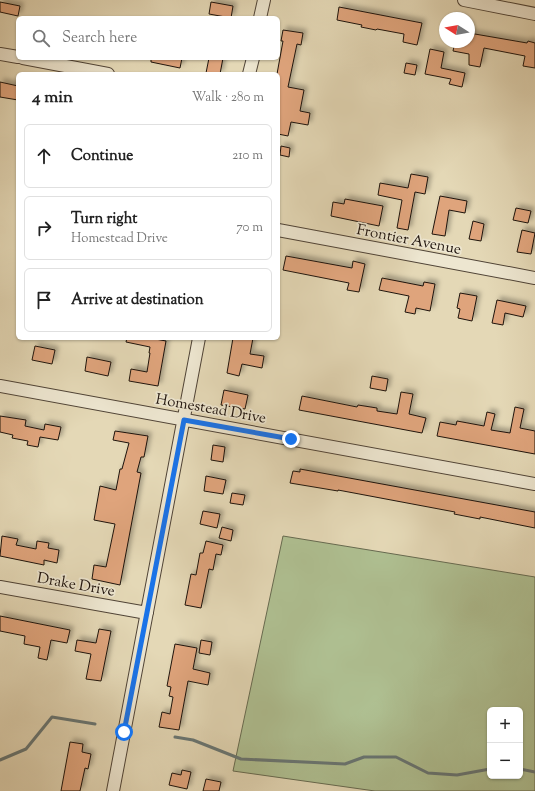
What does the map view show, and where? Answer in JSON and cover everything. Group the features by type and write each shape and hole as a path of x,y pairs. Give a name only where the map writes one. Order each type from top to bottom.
{"street":[{"path":"260,16 264,0"},
{"path":"464,0 535,14"},
{"path":"0,54 16,57"},
{"path":"34,60 98,72"},
{"path":"250,72 252,60"},
{"name":"Frontier Avenue","path":"280,230 535,278"},
{"path":"113,791 199,340"},
{"name":"Homestead Drive","path":"0,386 535,484"},
{"name":"Drake Drive","path":"0,587 147,613"}],"green space":[{"path":"283,536 535,577 535,791 375,791 233,771"}],"building":[{"path":"0,2 20,6 18,16 0,12"},
{"path":"211,2 233,6 231,16 209,14"},
{"path":"339,7 422,23 417,45 403,42 404,34 361,27 362,25 337,20"},
{"path":"283,30 303,33 301,45 297,44 288,87 304,90 300,111 310,113 308,125 291,122 288,136 280,134 280,72 277,72 283,41 281,41"},
{"path":"475,34 527,43 528,41 535,43 535,68 523,66 525,56 484,48 480,67 469,65 469,54 453,51 454,48 475,48"},
{"path":"430,49 444,52 441,68 465,73 462,87 449,84 451,79 425,74"},
{"path":"151,60 182,60 180,68 151,62"},
{"path":"209,60 223,60 220,72 206,72"},
{"path":"406,63 417,65 415,75 404,73"},
{"path":"0,82 16,86 16,100 0,97"},
{"path":"281,146 290,148 289,157 280,155"},
{"path":"411,174 428,177 425,194 415,192 408,230 397,228 402,200 378,195 380,183 408,188"},
{"path":"440,196 467,201 465,213 449,210 445,236 432,234"},
{"path":"345,199 383,206 379,226 331,216 333,202 344,204"},
{"path":"516,208 531,211 528,223 513,220"},
{"path":"473,221 484,224 481,241 469,239"},
{"path":"522,230 535,233 531,254 517,252"},
{"path":"286,256 352,268 353,261 365,264 359,292 347,290 349,283 283,270"},
{"path":"382,278 423,286 424,282 435,284 430,311 416,308 415,314 405,312 409,296 379,290"},
{"path":"460,293 477,296 472,321 458,318 460,309 457,308"},
{"path":"497,300 526,306 523,317 505,313 503,325 492,323"},
{"path":"126,340 166,341 158,386 129,381 131,369 147,372 150,347 126,342"},
{"path":"233,340 253,340 250,354 264,356 262,368 242,364 239,376 227,373"},
{"path":"35,346 55,350 52,364 32,360"},
{"path":"87,357 111,362 108,376 85,371"},
{"path":"372,376 388,379 386,391 370,388"},
{"path":"224,390 248,395 245,409 221,405"},
{"path":"401,392 413,394 409,414 426,418 422,433 299,410 302,396 357,407 358,405 377,408 377,411 397,414"},
{"path":"515,407 524,409 520,428 535,431 535,454 437,436 440,422 456,425 457,421 484,426 487,412 495,414 491,430 510,433"},
{"path":"0,416 26,420 25,426 44,430 45,424 61,427 58,440 40,437 38,447 27,445 28,441 12,438 13,435 0,432"},
{"path":"115,431 148,436 144,457 141,457 137,472 141,473 120,585 92,579 94,565 106,567 115,524 94,520 100,486 116,490 120,469 122,469 129,443 113,440"},
{"path":"213,445 225,447 223,462 211,460"},
{"path":"300,469 535,512 535,528 480,517 480,519 454,514 455,512 338,490 290,483 293,471 300,472"},
{"path":"206,476 226,480 223,494 204,491"},
{"path":"232,493 245,495 243,505 230,503"},
{"path":"203,511 220,514 217,528 200,524"},
{"path":"222,527 233,530 231,541 219,538"},
{"path":"2,536 18,539 16,545 36,549 37,541 49,543 48,548 59,550 57,563 44,560 44,565 0,556"},
{"path":"206,541 223,545 221,555 216,554 213,570 209,569 201,608 185,605 191,574 196,575 200,553 203,553"},
{"path":"0,616 70,630 67,643 51,640 47,660 38,658 40,647 24,644 25,636 0,631"},
{"path":"99,629 111,631 101,681 86,679 91,654 75,651 77,640 96,643"},
{"path":"201,640 212,642 210,655 199,653"},
{"path":"175,644 197,648 193,669 210,673 208,685 188,681 179,730 159,727 162,712 170,714 173,697 169,696 171,687 167,686"},
{"path":"70,742 83,744 82,752 91,754 88,769 85,768 80,791 61,791"},
{"path":"182,770 191,772 187,789 169,785 172,773 181,775"},
{"path":"206,779 221,782 219,791 203,791"}],"waterway":[{"path":"0,760 26,749 52,717 95,724"},
{"path":"175,737 193,740 241,759 345,764 364,757 396,757 428,773 457,775 487,770"},
{"path":"523,770 535,772"}],"route":[{"path":"124,732 184,420 291,439"}]}
